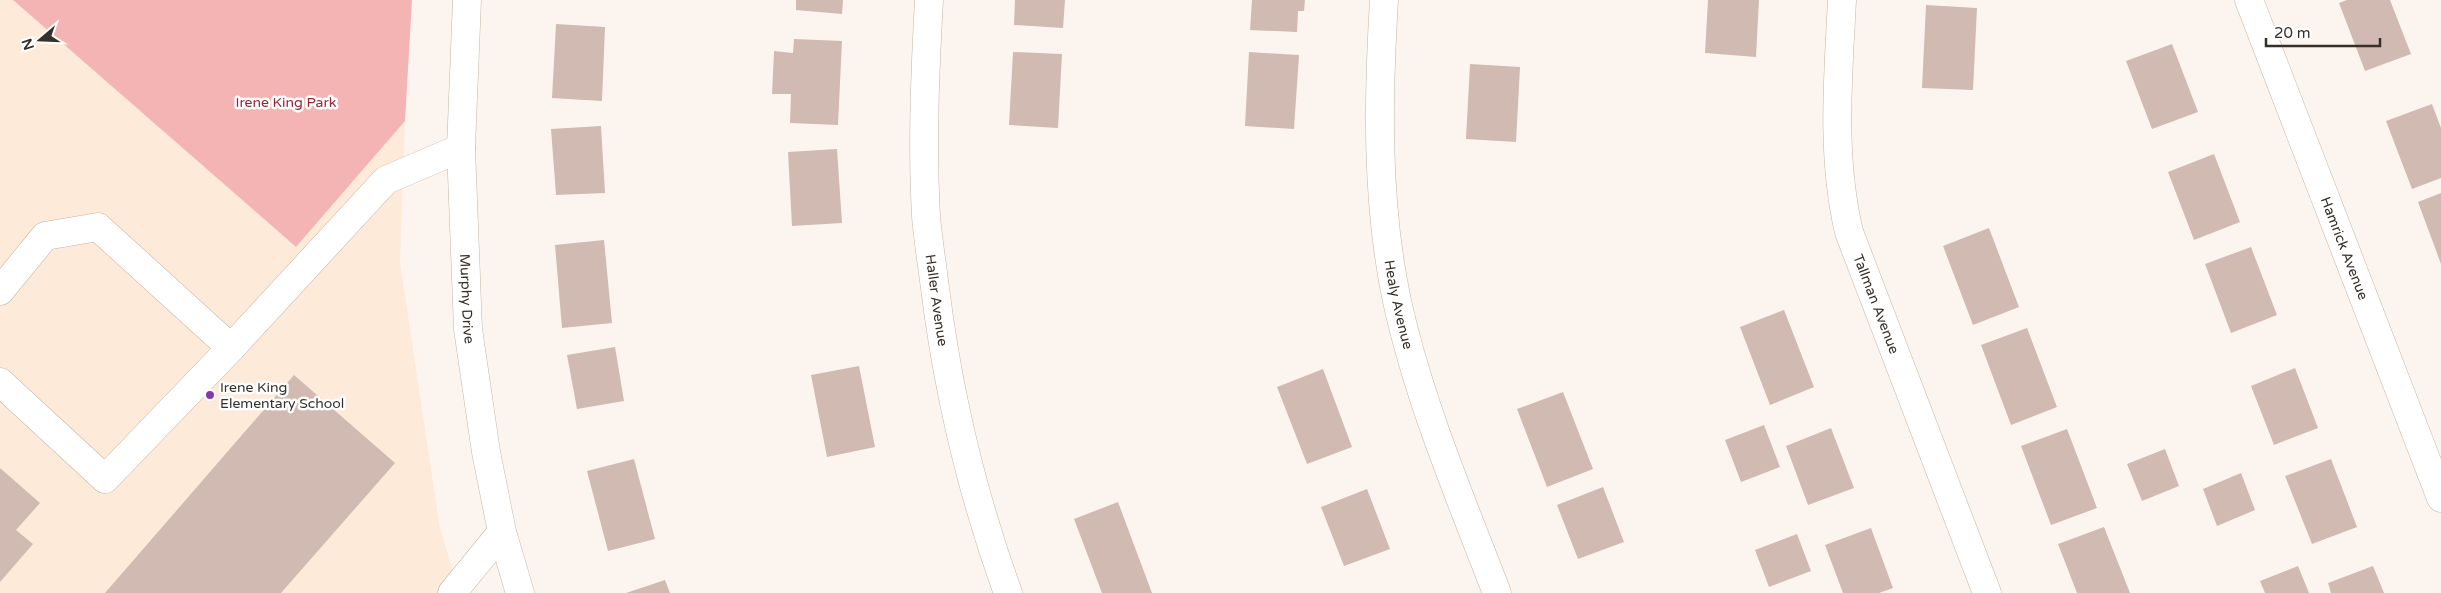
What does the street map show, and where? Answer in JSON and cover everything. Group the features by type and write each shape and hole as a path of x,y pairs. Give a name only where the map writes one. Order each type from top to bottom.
{"street":[{"name":"Murphy Drive","path":"467,0 461,148 468,329 486,452 502,532 520,593"},
{"name":"Haller Avenue","path":"929,0 923,132 926,218 938,315 951,392 964,452 985,527 1008,593"},
{"name":"Healy Avenue","path":"1384,0 1380,143 1384,225 1397,300 1415,372 1497,593"},
{"name":"Tallman Avenue","path":"1842,0 1836,150 1840,197 1849,232 1987,593"},
{"name":"Hamrick Avenue","path":"2249,0 2441,498"},
{"path":"0,382 104,479 231,348 386,180 461,148"},
{"path":"0,291 45,236 98,227 231,348"},
{"path":"452,593 502,532"}],"shaded area":[{"name":"Irene King Elementary School","path":"0,0 13,0 296,247 405,121 400,262 440,529 460,593 0,593"}],"green space":[{"name":"Irene King Park","path":"13,0 412,0 405,121 296,247"}],"building":[{"path":"796,0 843,0 842,14 796,10"},
{"path":"1015,0 1065,0 1063,28 1014,25"},
{"path":"1252,0 1305,0 1304,11 1298,11 1297,32 1250,30"},
{"path":"1708,0 1759,0 1756,57 1705,53"},
{"path":"2347,0 2390,0 2411,54 2365,71 2339,3"},
{"path":"1926,5 1977,8 1973,90 1922,88"},
{"path":"556,24 605,27 602,101 552,98"},
{"path":"794,39 842,41 838,125 790,123 791,94 772,94 774,51 793,53"},
{"path":"2172,44 2198,112 2152,129 2126,61"},
{"path":"1013,52 1062,54 1058,128 1009,125"},
{"path":"1249,52 1299,55 1294,129 1245,126"},
{"path":"1470,64 1520,67 1516,142 1466,139"},
{"path":"2432,104 2441,128 2441,178 2412,189 2386,121"},
{"path":"601,126 605,193 556,195 551,129"},
{"path":"837,149 842,223 792,226 788,152"},
{"path":"2214,154 2240,222 2194,240 2168,172"},
{"path":"2441,193 2441,264 2418,202"},
{"path":"1989,228 2019,307 1973,325 1943,246"},
{"path":"604,240 612,323 562,328 555,245"},
{"path":"2251,247 2277,315 2231,333 2205,264"},
{"path":"1784,310 1814,387 1770,405 1740,327"},
{"path":"2027,328 2057,407 2011,425 1981,345"},
{"path":"615,347 624,401 577,409 567,355"},
{"path":"859,366 875,447 827,457 811,375"},
{"path":"2295,368 2318,428 2274,445 2251,386"},
{"path":"1323,369 1352,447 1307,464 1277,387"},
{"path":"294,375 395,463 281,593 105,593"},
{"path":"1563,392 1593,469 1547,487 1517,409"},
{"path":"1764,425 1780,467 1741,482 1725,440"},
{"path":"1831,428 1854,488 1808,505 1786,446"},
{"path":"2067,429 2097,508 2051,525 2021,446"},
{"path":"2165,449 2179,486 2142,501 2127,464"},
{"path":"634,459 655,539 608,551 587,471"},
{"path":"2331,459 2357,527 2312,544 2285,476"},
{"path":"0,468 40,503 16,530 33,544 0,582"},
{"path":"2241,473 2255,510 2217,526 2203,489"},
{"path":"1603,487 1624,542 1578,559 1557,505"},
{"path":"1367,489 1390,549 1344,566 1321,507"},
{"path":"1118,502 1152,593 1102,593 1074,519"},
{"path":"2104,527 2130,593 2077,593 2058,544"},
{"path":"1871,528 1893,588 1879,593 1843,593 1825,545"},
{"path":"1797,534 1811,571 1769,587 1755,550"},
{"path":"2298,566 2309,593 2265,593 2260,581"},
{"path":"2373,566 2384,593 2331,593 2328,583"},
{"path":"665,580 670,593 626,593"}],"place":[{"name":"Irene King Elementary School","path":"210,395"}]}
